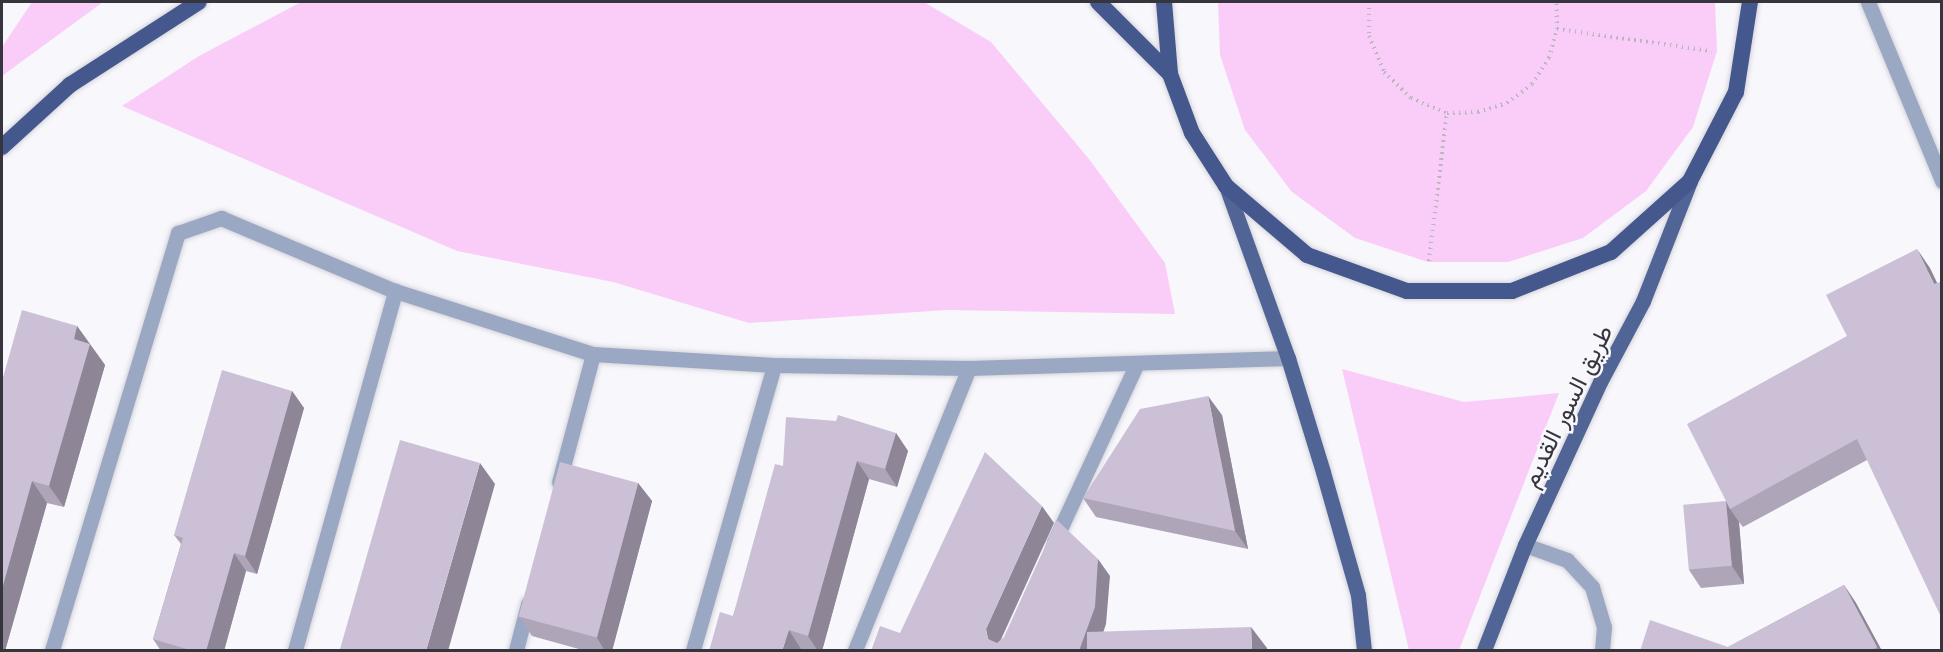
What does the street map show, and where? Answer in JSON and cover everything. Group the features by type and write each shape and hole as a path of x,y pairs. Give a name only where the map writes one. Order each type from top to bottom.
{"highway":[{"path":"2,147 70,85 200,2"},
{"path":"1098,2 1170,74"},
{"path":"1164,2 1170,74 1192,133 1226,186 1307,255 1407,291 1512,291 1611,252 1690,181 1736,92 1750,2"}],"main road":[{"name":"طريق السور القديم","path":"1484,651 1525,545 1600,382 1643,301 1690,181"},
{"path":"1226,186 1288,358 1358,595 1364,651"}],"street":[{"path":"1868,2 1941,181"},
{"path":"52,651 178,233 221,218 395,291 592,354 774,365 969,368 1136,365 1288,358"},
{"path":"295,651 395,291"},
{"path":"554,502 592,354"},
{"path":"693,651 774,365"},
{"path":"1048,554 1136,365"},
{"path":"855,651 969,368"},
{"path":"1525,545 1567,561 1592,587 1604,627 1602,651"},
{"path":"516,651 530,593"}],"path":[{"path":"1369,2 1369,36 1384,72 1411,98 1448,113 1478,112 1507,103 1532,84 1549,58 1557,29 1556,2"},
{"path":"1557,29 1743,53"},
{"path":"1424,291 1448,113"}],"shaded area":[{"path":"32,2 103,2 2,76 2,47"},
{"path":"301,2 924,2 991,42 1089,159 1165,263 1175,314 947,310 749,323 613,282 457,251 122,106 199,56"},
{"path":"1218,2 1715,2 1717,51 1693,127 1646,191 1583,238 1508,262 1428,262 1355,238 1292,192 1245,130 1220,55"},
{"path":"1342,369 1464,402 1559,393 1459,650 1409,650"}],"building":[{"path":"1917,249 1934,284 1940,282 1941,286 1941,617 1857,439 1730,509 1687,424 1847,336 1826,295"},
{"path":"22,310 77,326 74,339 90,344 49,486 32,481 2,589 2,381"},
{"path":"222,370 292,391 245,556 234,553 206,651 193,651 153,639 183,538 174,535"},
{"path":"1208,396 1235,531 1083,498 1140,409"},
{"path":"838,415 896,433 885,469 857,461 808,636 789,630 782,651 709,651 720,612 733,616 775,464 783,466 786,417 836,421"},
{"path":"400,440 480,463 426,650 340,650"},
{"path":"985,452 1042,506 986,629 988,639 997,643 1004,637 1057,520 1098,559 1095,607 1079,651 871,651 880,626 900,633"},
{"path":"560,462 638,483 597,638 519,617"},
{"path":"1726,501 1732,566 1689,570 1683,505"},
{"path":"1844,585 1877,647 1870,651 1640,651 1650,620 1728,647"},
{"path":"1251,627 1252,651 1087,651 1087,632"}]}
